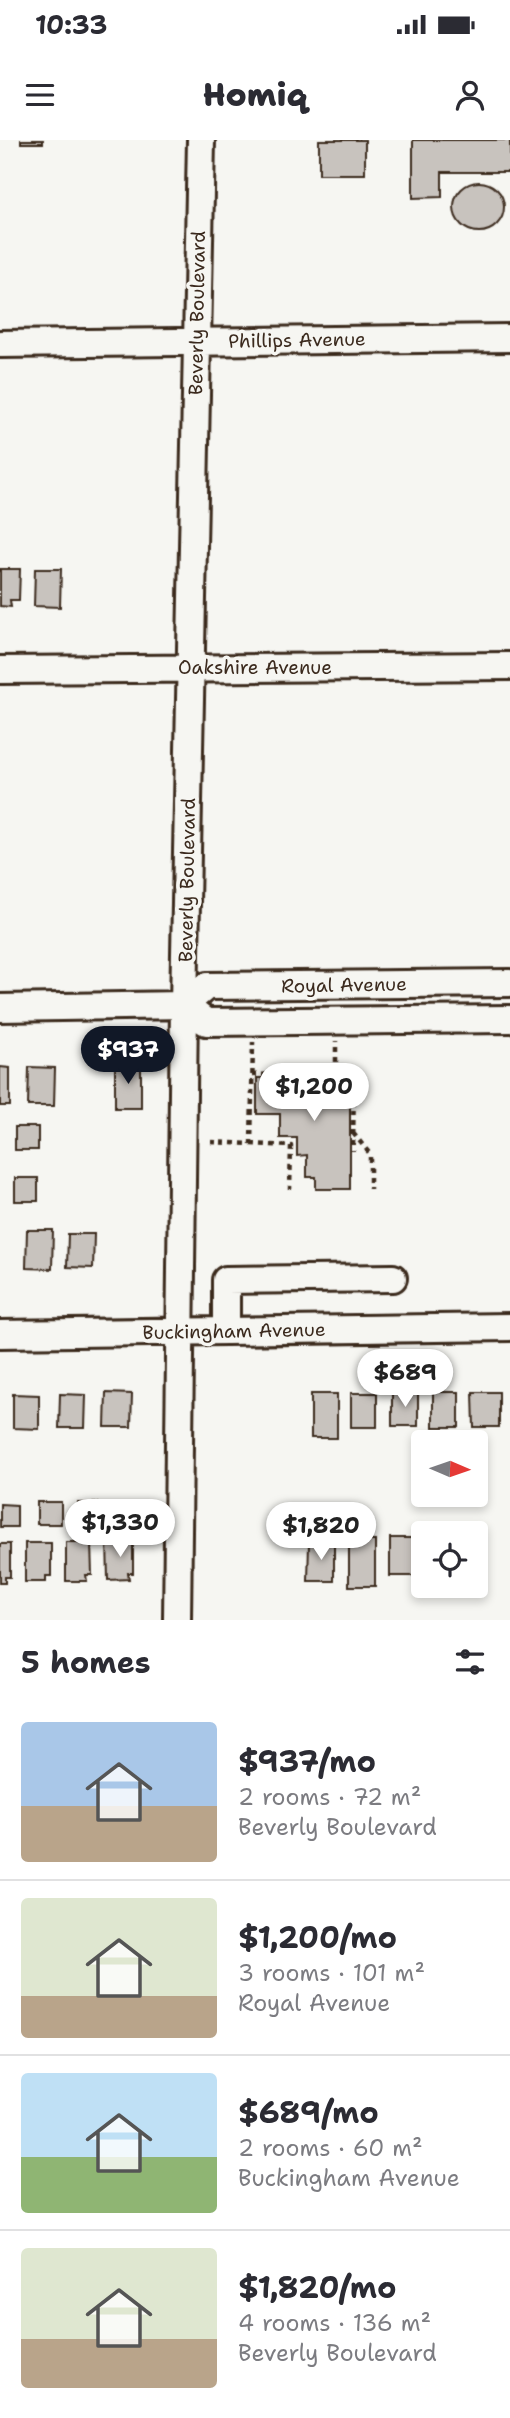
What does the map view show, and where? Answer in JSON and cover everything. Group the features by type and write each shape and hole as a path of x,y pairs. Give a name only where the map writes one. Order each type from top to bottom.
{"street":[{"name":"Beverly Boulevard","path":"177,1620 184,1004 201,140"},
{"name":"Phillips Avenue","path":"0,344 510,338"},
{"name":"Oakshire Avenue","path":"0,670 510,666"},
{"name":"Royal Avenue","path":"510,983 206,986 184,1004 206,1022 510,1019"},
{"path":"0,1008 184,1004"},
{"path":"226,1330 226,1280 393,1278"},
{"name":"Buckingham Avenue","path":"0,1334 510,1327"}],"path":[{"path":"335,1072 336,1039"},
{"path":"251,1145 253,1041"},
{"path":"252,1075 290,1076 296,1072 354,1072 353,1151"},
{"path":"352,1132 370,1154 370,1189"},
{"path":"211,1142 291,1146 290,1189"}],"building":[{"path":"21,140 43,140 43,143 21,143"},
{"path":"319,140 365,140 365,174 319,174"},
{"path":"413,140 510,140 510,172 442,172 442,197 413,198"},
{"path":"479,182 497,189 504,207 497,225 479,232 461,225 454,207 461,189"},
{"path":"0,569 20,569 19,600 10,600 11,607 0,606"},
{"path":"35,569 61,569 60,607 34,606"},
{"path":"115,1064 141,1064 141,1108 115,1108"},
{"path":"0,1067 10,1068 10,1106 0,1106"},
{"path":"29,1067 55,1068 54,1106 28,1106"},
{"path":"257,1078 350,1078 350,1189 316,1189 316,1177 307,1177 307,1155 297,1156 297,1138 280,1138 280,1114 257,1114"},
{"path":"15,1127 38,1127 38,1150 15,1150"},
{"path":"15,1178 38,1178 38,1201 15,1201"},
{"path":"27,1230 53,1230 52,1269 26,1268"},
{"path":"68,1234 94,1234 93,1268 67,1267"},
{"path":"392,1392 418,1392 418,1426 392,1426"},
{"path":"433,1392 459,1392 459,1427 433,1427"},
{"path":"473,1392 499,1392 499,1427 474,1427"},
{"path":"106,1393 132,1394 131,1427 105,1427"},
{"path":"351,1393 377,1393 377,1427 351,1427"},
{"path":"13,1394 39,1395 39,1429 13,1428"},
{"path":"60,1394 86,1395 85,1428 59,1428"},
{"path":"311,1394 337,1394 337,1438 311,1438"},
{"path":"37,1502 61,1502 61,1524 37,1524"},
{"path":"78,1503 102,1503 101,1525 78,1525"},
{"path":"0,1504 17,1505 17,1527 0,1527"},
{"path":"390,1538 411,1538 411,1576 390,1576"},
{"path":"107,1540 133,1540 133,1573 128,1573 129,1579 108,1580"},
{"path":"349,1541 375,1541 375,1586 349,1586"},
{"path":"66,1542 91,1542 92,1575 86,1575 87,1581 66,1581"},
{"path":"25,1543 51,1543 51,1576 46,1576 46,1582 25,1582"},
{"path":"309,1543 334,1543 334,1581 308,1581"},
{"path":"0,1544 10,1544 10,1577 5,1577 5,1583 0,1583"}]}
